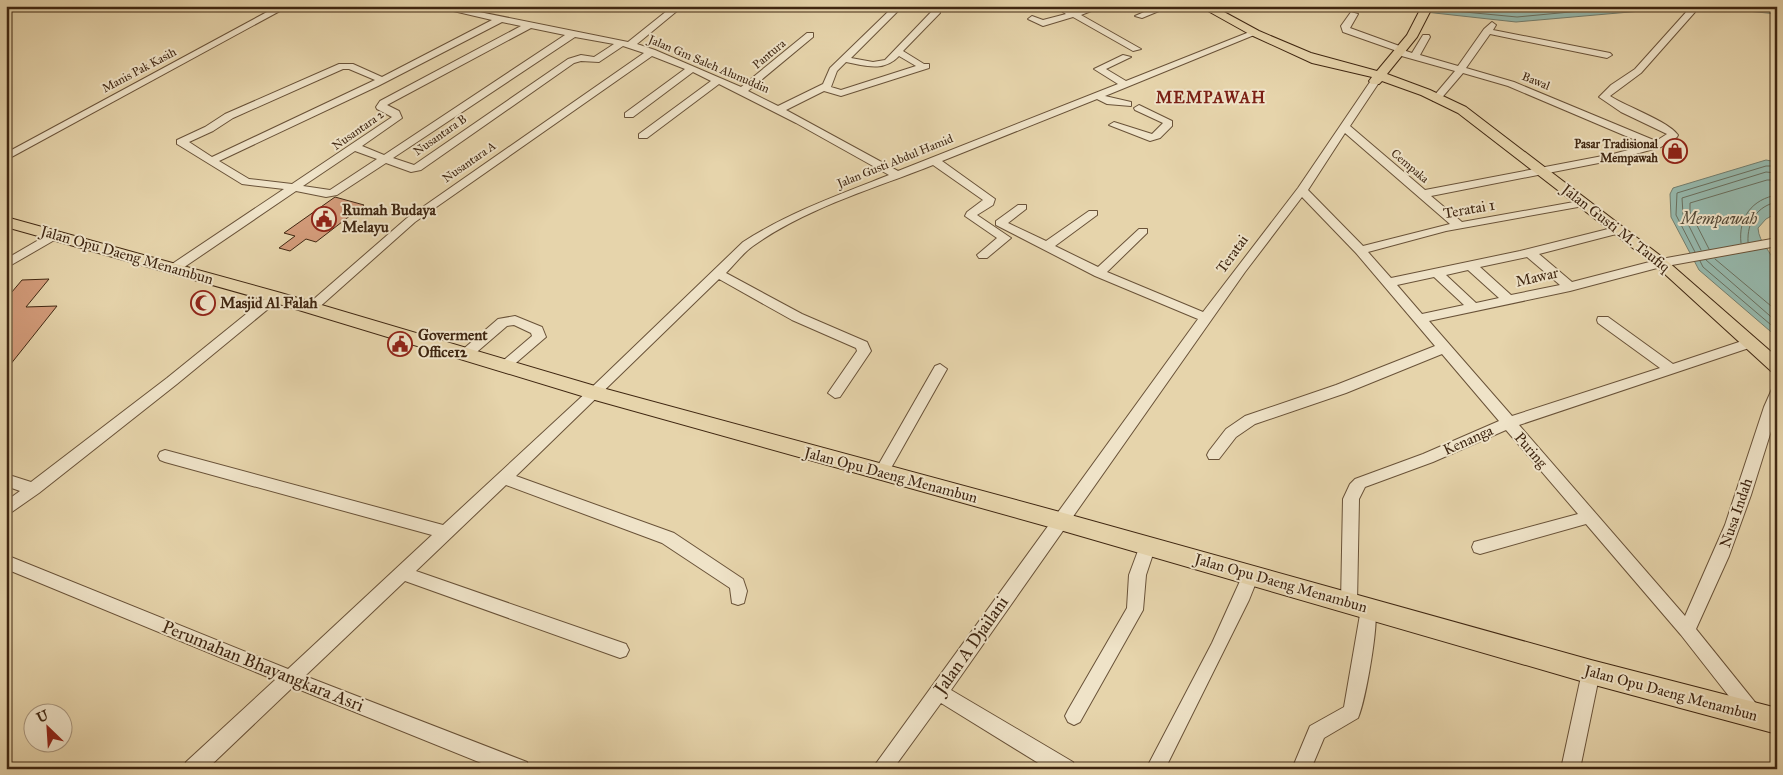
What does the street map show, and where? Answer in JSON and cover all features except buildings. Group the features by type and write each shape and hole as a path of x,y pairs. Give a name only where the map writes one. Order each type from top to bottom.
{"highway":[{"name":"Jalan Opu Daeng Menambun","path":"6,222 275,297 595,393 881,473 1060,520 1591,672 1777,721"}],"main road":[{"name":"Jalan Gusti M. Taufiq","path":"1204,6 1255,33 1307,56 1439,99 1483,124 1661,263 1777,367"},
{"name":"Teratai","path":"1377,79 1402,51 1426,9"}],"street":[{"name":"Manis Pak Kasih","path":"6,157 284,6"},
{"name":"Jalan Gm Saleh Alunuddin","path":"436,6 626,44 652,52 743,90 897,175"},
{"path":"626,44 679,6"},
{"path":"779,109 824,88 829,83 833,70 899,6"},
{"path":"1058,6 1136,49"},
{"path":"1032,19 1043,23 1100,6"},
{"path":"1139,16 1167,6"},
{"path":"844,59 877,65 888,62 934,9 947,8"},
{"path":"1422,194 1614,157 1657,145 1674,133 1619,107 1604,97 1614,87 1638,71 1691,12"},
{"name":"Bawal","path":"1354,14 1345,26 1346,30 1415,56 1518,87 1657,145"},
{"path":"211,161 382,80 501,19"},
{"name":"Nusantara 2","path":"173,269 397,118 395,113 381,107 383,103 529,25"},
{"path":"1439,99 1490,28 1607,54"},
{"name":"Nusantara B","path":"386,159 574,33"},
{"name":"Jalan Gusti Abdul Hamid","path":"192,769 595,393 690,298 719,274 748,245 787,220 1255,33"},
{"name":"Pantura","path":"743,90 810,35"},
{"path":"1415,56 1426,37"},
{"name":"Nusantara B","path":"386,159 411,169 417,168 571,61 581,58 596,60 626,44"},
{"name":"Nusantara A","path":"311,308 411,220 652,52"},
{"path":"824,88 841,94 925,66 898,52"},
{"path":"1125,84 1099,69 1126,57"},
{"path":"382,80 350,66 342,66 229,116 209,129 181,142 246,182 296,187 326,194 333,193 386,159"},
{"path":"629,115 691,69"},
{"name":"Teratai","path":"1060,520 1206,318 1302,190 1377,79"},
{"path":"643,136 718,80"},
{"path":"1098,95 1107,101 1128,104"},
{"path":"1114,125 1150,138 1156,136 1168,124 1167,121 1139,108"},
{"name":"Cempaka","path":"1345,128 1459,225"},
{"path":"355,147 386,159"},
{"path":"934,160 989,199 989,203 971,215 1005,238 983,255"},
{"name":"Puring","path":"1302,190 1360,250 1419,318 1687,630 1754,715"},
{"name":"Teratai 1","path":"1360,250 1459,225 1585,203"},
{"path":"1022,207 1000,223 1099,273 1206,318"},
{"path":"1046,247 1093,213"},
{"path":"1388,283 1438,274 1530,253 1620,230"},
{"path":"1099,273 1143,231"},
{"path":"6,264 54,235"},
{"name":"Mawar","path":"1419,318 1570,287 1661,263 1777,242"},
{"path":"1530,253 1570,287"},
{"path":"1471,266 1509,300"},
{"path":"719,274 798,317 862,345 864,351 834,393"},
{"path":"1438,274 1474,308"},
{"path":"6,510 172,381 275,297"},
{"path":"466,354 503,322 516,320 536,330 539,337 505,365"},
{"path":"1603,320 1671,369"},
{"name":"Kenanga","path":"1359,605 1351,500 1355,488 1370,478 1428,458 1508,423 1750,343"},
{"path":"1214,455 1231,432 1250,420 1341,389 1443,348"},
{"path":"881,473 940,369"},
{"name":"Nusa Indah","path":"1687,630 1713,577 1777,392"},
{"path":"165,456 445,532"},
{"path":"503,478 668,538 737,584 738,598"},
{"path":"6,480 34,489"},
{"path":"1480,547 1589,517"},
{"name":"Jalan A Djailani","path":"881,769 939,692 1060,520"},
{"path":"1074,716 1136,610 1137,580 1148,545"},
{"name":"Perumahan Bhayangkara Asri","path":"6,562 290,678 520,769"},
{"path":"402,573 620,650"},
{"path":"1155,769 1180,718 1216,654 1251,575"},
{"path":"1300,769 1317,732 1352,712 1366,636 1359,605"},
{"path":"1570,769 1591,672"},
{"path":"939,692 1066,769"}],"water":[{"path":"1371,6 1698,6 1516,22"},
{"path":"1698,6 1777,6 1777,14"},
{"name":"Mempawah","path":"1766,160 1777,162 1777,213 1766,219 1758,228 1761,239 1776,266 1778,290 1777,337 1699,270 1671,217 1670,194 1673,188"}],"place":[{"name":"Pasar Tradisional Mempawah","path":"1675,151"},
{"name":"Rumah Budaya Melayu","path":"324,219"},
{"name":"Masjid Al Falah","path":"203,303"},
{"name":"Goverment Office12","path":"400,344"}],"district":[{"name":"MEMPAWAH","path":"1211,97"}]}
